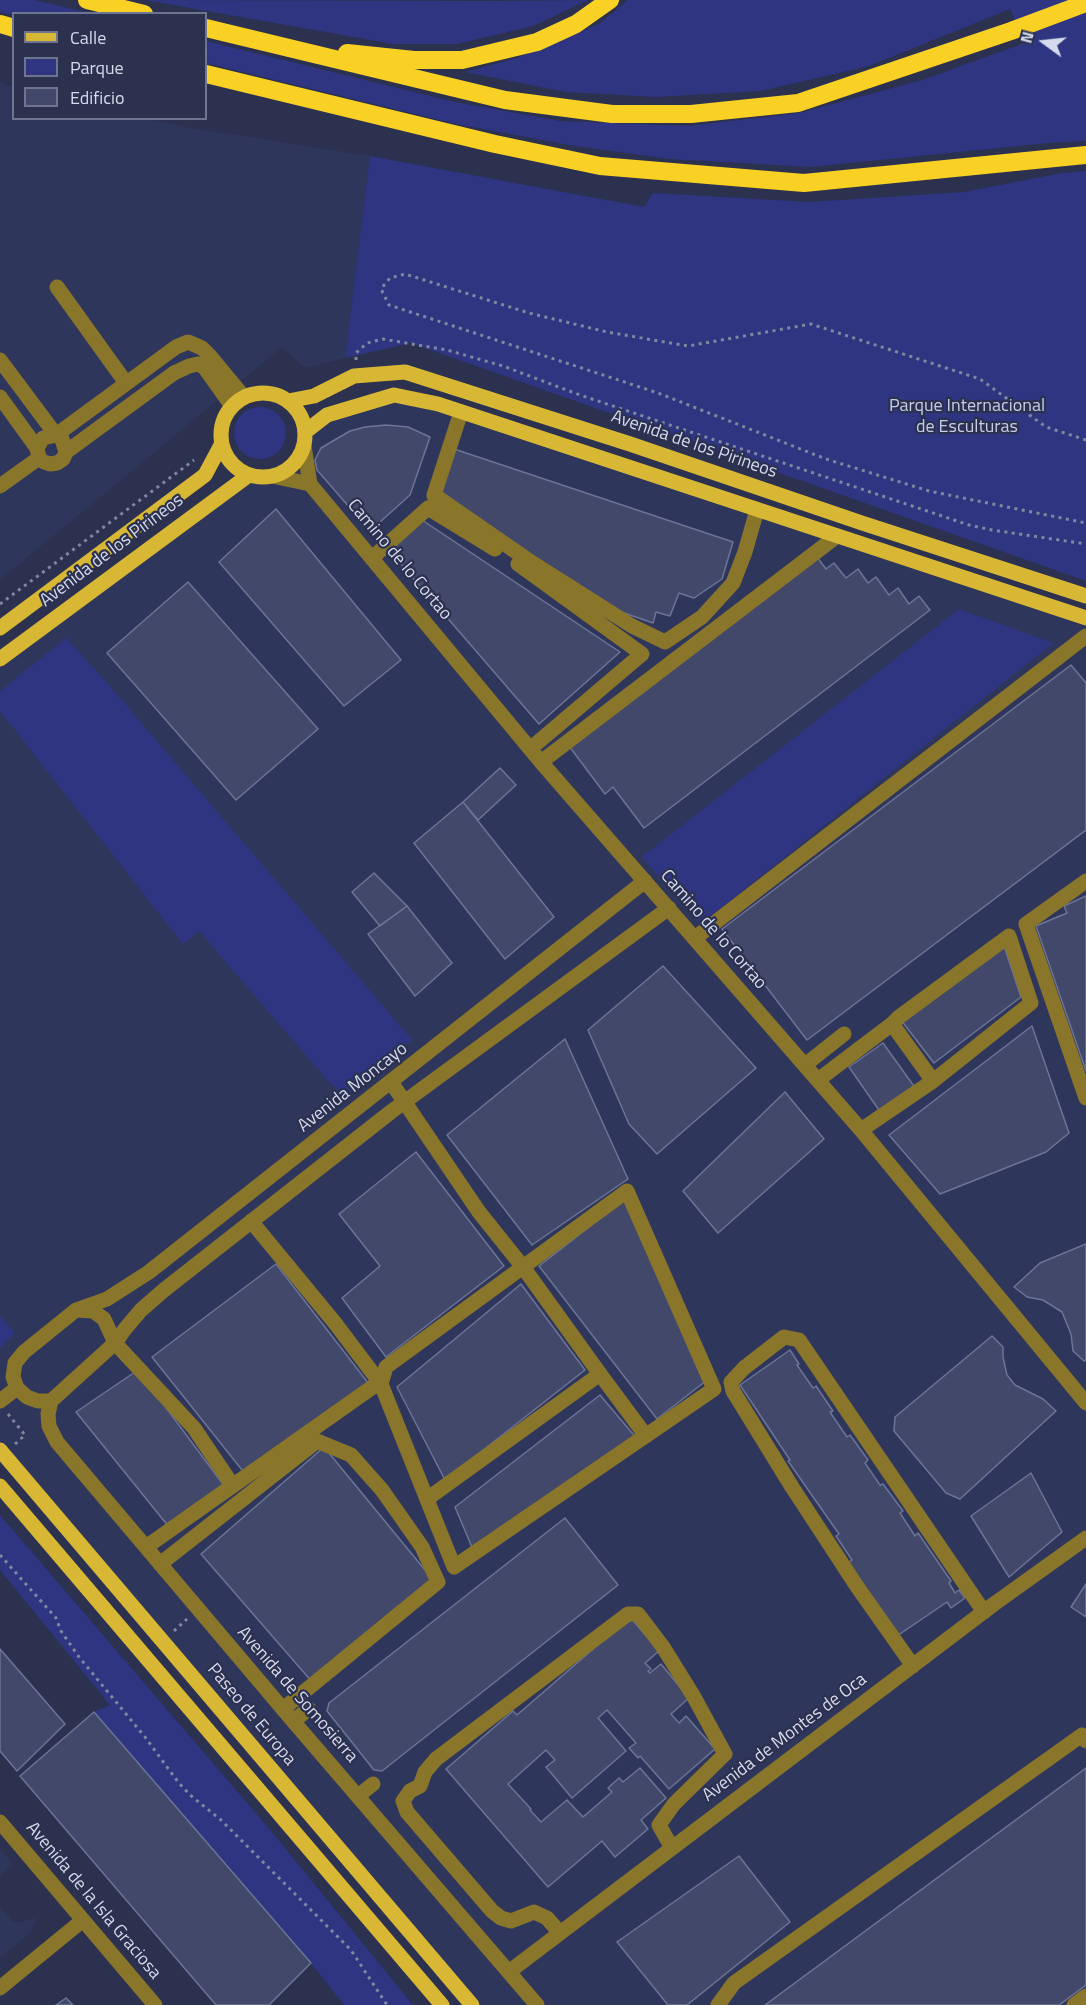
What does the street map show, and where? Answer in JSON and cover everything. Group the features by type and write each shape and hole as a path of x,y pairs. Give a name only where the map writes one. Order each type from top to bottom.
{"highway":[{"path":"87,0 136,12"},
{"path":"318,55 356,52 414,60 462,60 537,42 576,24 610,0"},
{"path":"207,28 505,100 612,114 691,114 798,103 1011,31 1086,3"},
{"path":"207,74 495,144 600,166 804,183 1086,155"}],"main road":[{"name":"Avenida de los Pirineos","path":"288,401 314,396 354,376 405,372 630,444 1086,596"},
{"path":"304,439 298,412 288,401 276,395 262,393 237,401 222,421 221,444 229,460 239,471 263,477 286,471 294,463 304,439 327,415 394,395 438,404 1086,618"},
{"name":"Avenida de los Pirineos","path":"0,627 205,475 221,444"},
{"name":"Avenida de los Pirineos","path":"0,659 249,475"},
{"name":"Paseo de Europa","path":"2,1452 472,2005"},
{"path":"0,1486 442,2005"}],"street":[{"path":"57,287 126,383"},
{"path":"0,486 38,453 43,438 56,435 177,347 188,342 193,343 210,356 237,401"},
{"path":"0,360 56,435 63,439 66,452"},
{"path":"0,397 38,453 50,464 63,459 66,452 174,372 189,366 198,364 204,367 237,401"},
{"path":"461,412 434,495 528,560 632,626 665,642 702,617 733,583 757,510"},
{"path":"272,476 310,484 304,439"},
{"name":"Camino de lo Cortao","path":"310,484 541,762 861,1130 1086,1403"},
{"path":"372,558 428,508 498,551 642,654 530,749"},
{"path":"541,762 837,536"},
{"path":"695,939 1086,636"},
{"name":"Avenida Moncayo","path":"17,1388 13,1377 15,1363 24,1352 76,1310 107,1299 149,1272 645,881"},
{"path":"1086,881 1026,924 1086,1098"},
{"path":"3,1407 17,1388 27,1397 38,1401 51,1401 115,1343 141,1310 251,1221 404,1102 669,908"},
{"path":"818,1080 1009,936 1031,1003 933,1081 861,1130"},
{"path":"892,1024 933,1081"},
{"path":"805,1065 844,1034"},
{"path":"391,1082 479,1212 523,1267 646,1436"},
{"path":"251,1221 335,1323 381,1384 454,1567 714,1389 627,1191 386,1367 381,1384"},
{"path":"76,1310 93,1311 104,1319 115,1343 194,1428 232,1486"},
{"path":"913,1666 798,1497 733,1391 731,1382 744,1368 784,1336 799,1340 984,1612"},
{"path":"427,1499 600,1374"},
{"path":"146,1548 374,1386 381,1384"},
{"name":"Avenida de Somosierra","path":"51,1401 48,1414 49,1426 57,1442 288,1716 537,2005"},
{"path":"160,1564 317,1441 351,1455 382,1490 422,1547 438,1582 288,1716"},
{"name":"Avenida de Montes de Oca","path":"510,1971 984,1612 1086,1538"},
{"path":"560,1933 547,1918 534,1912 511,1921 501,1918 492,1911 407,1812 403,1801 410,1791 420,1786 425,1772 436,1759 628,1614 638,1614 663,1647 725,1754 674,1804 658,1825 672,1848"},
{"path":"288,1716 309,1709"},
{"path":"718,2005 734,1983 1082,1735 1086,1741"},
{"path":"358,1796 373,1784"},
{"name":"Avenida de la Isla Graciosa","path":"0,1822 155,2005"},
{"path":"0,1988 83,1920"},
{"path":"1074,2005 1086,1996"}],"path":[{"path":"1086,440 1046,427 980,379 811,324 688,346 607,333 540,316 405,274 390,278 381,289 389,306 658,393 826,459 930,491 1086,523"},
{"path":"354,376 356,353 367,343 383,339 447,350 503,366 580,395 969,525 992,531 1086,544"},
{"path":"0,604 193,461 221,444"},
{"path":"2,1452 25,1435 3,1407"},
{"path":"0,1555 56,1618 61,1631 79,1657 145,1737 178,1782 221,1820 345,1943 387,2005"}],"shaded area":[{"path":"0,83 12,87 12,120 154,120 370,156 345,358 305,368 282,347 0,580"},
{"path":"394,395 1086,618 1086,2005 472,2005 0,1450 0,660 249,475 272,476 294,463 327,415"},
{"path":"0,1849 12,1863 0,1877"},
{"path":"0,1907 14,1923 36,1918 32,1931 0,1958"}],"green space":[{"path":"0,0 34,0 86,12 12,12 12,15 0,12"},
{"path":"145,0 588,0 533,26 457,44 393,44"},
{"path":"628,0 1086,0 1086,141 810,167 669,159 569,145 456,124 207,63 207,41 455,102 560,121 689,126 799,113 922,80 1025,43 1010,9 869,66 761,91 656,97 566,92 465,72 517,58 599,24"},
{"name":"Parque Internacional de Esculturas","path":"370,156 644,207 653,193 809,202 964,192 1062,173 1086,171 1086,581 411,343 345,358"},
{"path":"255,407 265,407 279,414 286,433 279,452 265,459 255,459 245,455 238,448 234,438 234,428 238,418 245,411"},
{"path":"959,609 1053,643 701,924 642,857"},
{"path":"66,638 108,684 412,1040 344,1096 329,1082 199,931 183,944 0,711 0,691"},
{"path":"0,1316 15,1333 0,1348"},
{"path":"0,1515 267,1826 413,2005 344,2005 311,1963 94,1712 110,1705 0,1570"}],"building":[{"path":"386,425 408,427 430,437 410,495 370,531 317,470 315,460 321,448 350,431"},
{"path":"451,448 733,542 722,579 694,598 679,593 670,616 656,612 653,623 610,608 437,492"},
{"path":"276,509 401,660 344,706 219,562"},
{"path":"419,518 620,652 539,724 387,548"},
{"path":"817,557 826,569 834,563 846,578 858,569 868,583 876,577 889,595 898,588 909,604 919,596 930,610 644,828 613,787 605,794 569,746"},
{"path":"188,582 318,729 236,800 107,653"},
{"path":"1071,665 1086,683 1086,830 807,1040 722,929"},
{"path":"500,768 516,785 478,820 463,802"},
{"path":"463,802 554,917 505,959 414,843"},
{"path":"374,873 407,906 380,926 352,892"},
{"path":"1086,896 1086,1071 1036,926 1067,913 1064,906"},
{"path":"407,906 452,963 415,996 368,934"},
{"path":"1003,943 1021,997 934,1063 901,1020"},
{"path":"663,966 756,1068 657,1154 629,1124 588,1030"},
{"path":"1032,1026 1069,1133 1046,1152 940,1194 889,1135"},
{"path":"565,1039 628,1179 532,1245 447,1135"},
{"path":"883,1043 916,1089 881,1113 849,1067"},
{"path":"785,1092 824,1139 718,1233 683,1191"},
{"path":"416,1152 504,1266 386,1357 342,1298 380,1266 339,1214"},
{"path":"624,1200 707,1380 657,1419 539,1266"},
{"path":"1086,1244 1086,1360 1084,1361 1073,1351 1071,1334 1062,1312 1043,1300 1027,1297 1014,1287 1040,1263"},
{"path":"276,1264 369,1384 246,1475 152,1357"},
{"path":"521,1284 585,1370 445,1480 397,1387"},
{"path":"992,1336 1003,1347 1007,1375 1015,1385 1043,1399 1056,1411 960,1499 946,1493 894,1431 895,1417"},
{"path":"790,1350 813,1388 816,1386 833,1411 830,1412 847,1437 850,1435 868,1460 865,1463 880,1485 883,1484 903,1511 900,1513 915,1536 918,1533 951,1581 949,1583 955,1593 959,1590 965,1598 951,1608 947,1602 897,1636 847,1564 852,1560 836,1536 839,1534 788,1461 790,1460 740,1385"},
{"path":"138,1370 225,1487 169,1527 76,1412"},
{"path":"600,1395 638,1440 474,1552 455,1507"},
{"path":"324,1447 434,1581 313,1683 201,1554"},
{"path":"1031,1473 1062,1532 1009,1577 971,1516"},
{"path":"565,1518 618,1585 382,1771 374,1770 327,1711 329,1703"},
{"path":"1086,1584 1086,1617 1071,1607"},
{"path":"630,1617 659,1651 645,1663 651,1669 648,1671 650,1673 661,1664 689,1698 671,1714 679,1723 686,1716 715,1749 669,1789 640,1756 638,1758 629,1748 636,1743 607,1710 598,1718 626,1751 572,1798 546,1767 555,1760 546,1750 508,1784 541,1822 567,1800 583,1817 612,1792 608,1788 619,1778 623,1782 640,1768 666,1798 641,1820 648,1829 615,1857 602,1841 548,1887 446,1769 513,1711 517,1715"},
{"path":"0,1649 65,1724 17,1771 0,1751"},
{"path":"94,1712 311,1963 269,2005 216,2005 20,1776"},
{"path":"1086,1768 1086,1985 1059,2005 765,2005"},
{"path":"739,1856 790,1922 687,2005 668,2005 617,1942"},
{"path":"66,1998 73,2005 56,2005"}]}
